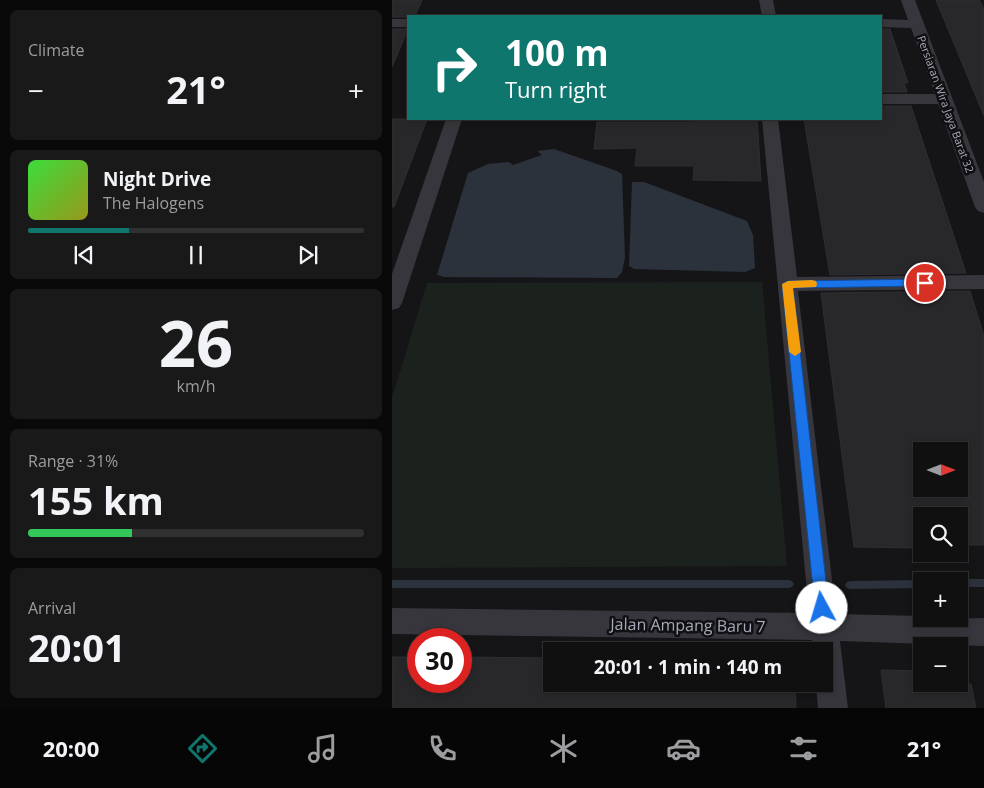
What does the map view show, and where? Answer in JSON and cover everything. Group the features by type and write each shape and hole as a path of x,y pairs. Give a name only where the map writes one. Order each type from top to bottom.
{"street":[{"path":"766,0 769,15"},
{"name":"Persiaran Wira Jaya Barat 32","path":"908,0 984,207"},
{"path":"392,23 407,23"},
{"path":"882,23 917,24"},
{"path":"882,99 944,99"},
{"path":"392,303 454,120"},
{"path":"770,120 833,708"},
{"path":"788,284 984,282"},
{"name":"Jalan Ampang Baru 7","path":"392,621 824,627 984,632"}],"shaded area":[{"path":"554,149 622,174 625,258 622,272 617,278 444,277 437,275 468,173 488,164 509,162 513,165 542,155 537,151"},
{"path":"632,182 644,182 747,221 753,235 755,268 745,272 634,269 629,266"},
{"path":"762,282 787,566 392,568 392,398 427,283"}],"building":[{"path":"392,0 422,0 415,15 392,17"},
{"path":"936,0 979,0 984,9 984,116"},
{"path":"392,29 407,29 407,31 392,67"},
{"path":"882,29 890,29 908,83 904,83 907,92 882,92"},
{"path":"882,106 911,106 966,273 830,275 804,120 882,120"},
{"path":"392,119 427,120 394,207 392,207"},
{"path":"695,120 757,120 761,181 693,180 694,166 635,166 637,148 594,149 597,122 695,122"},
{"path":"970,291 984,336 984,545 968,545 968,507 913,507 913,548 854,547 821,293"},
{"path":"392,657 407,657 407,693 472,693 472,657 543,658 543,692 795,692 796,708 392,708"},
{"path":"881,670 913,671 913,692 968,692 968,684 971,684 976,708 886,708"}],"waterway":[{"path":"968,583 984,583"},
{"path":"392,584 789,584"},
{"path":"850,585 913,584"}],"slow traffic":[{"path":"795,352 788,284 812,284"}],"route":[{"path":"822,608 788,284 925,283"}]}
